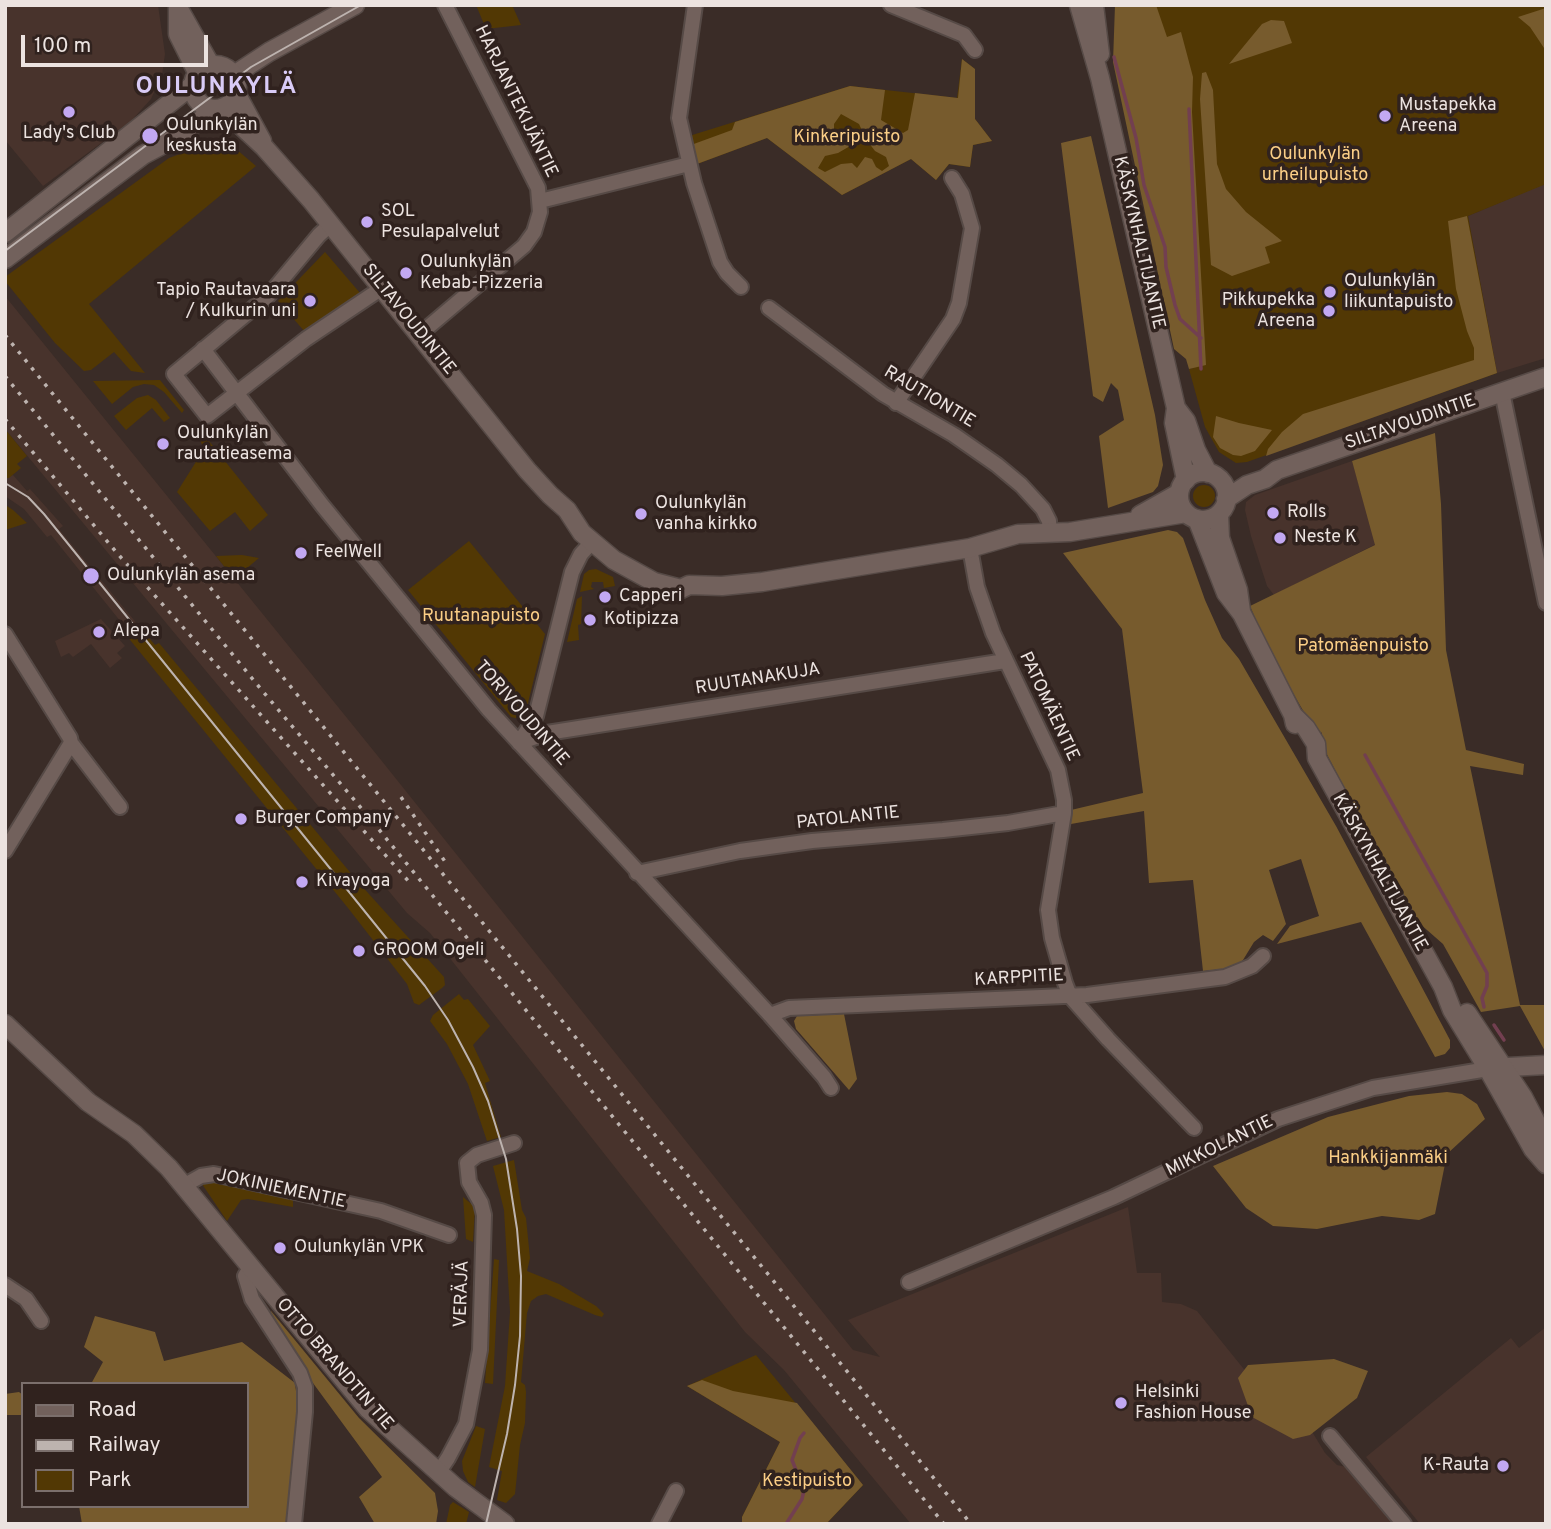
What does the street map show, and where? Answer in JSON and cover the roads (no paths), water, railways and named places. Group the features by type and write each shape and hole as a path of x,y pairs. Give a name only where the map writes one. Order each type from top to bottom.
{"main road":[{"path":"5,259 143,155 231,103 235,84 262,56 355,5"},
{"name":"KÄSKYNHALTIJANTIE","path":"1079,5 1100,79 1176,408 1174,423 1183,486"},
{"name":"KÄSKYNHALTIJANTIE","path":"1094,5 1100,42 1100,79"},
{"path":"178,7 201,75 195,96 210,109 219,109"},
{"path":"5,233 201,75 221,66 235,84"},
{"name":"SILTAVOUDINTIE","path":"235,84 264,147"},
{"name":"SILTAVOUDINTIE","path":"219,109 264,147 331,224 587,537 614,560 640,573 656,573 682,580 689,585 722,586 762,582 970,548 1010,536 1036,532 1050,534 1099,528 1133,520 1191,516"},
{"name":"SILTAVOUDINTIE","path":"1218,492 1256,472 1277,470 1546,377"},
{"name":"KÄSKYNHALTIJANTIE","path":"1176,408 1186,421 1196,450 1218,492 1220,538 1238,590 1242,614"},
{"path":"1195,474 1218,492 1210,519 1191,516 1180,503 1183,486 1195,474"},
{"name":"SILTAVOUDINTIE","path":"1133,520 1183,486"},
{"name":"KÄSKYNHALTIJANTIE","path":"1191,516 1227,593 1242,614 1293,715 1297,733 1307,750 1317,758 1443,987 1462,1006 1496,1068 1533,1149 1546,1164"},
{"path":"5,1024 88,1102 134,1134 185,1185"},
{"name":"MIKKOLANTIE","path":"1496,1068 1546,1065"},
{"name":"KÄSKYNHALTIJANTIE","path":"1496,1068 1534,1116 1546,1141"},
{"name":"OTTO BRANDTIN TIE","path":"185,1185 250,1268 368,1409 438,1473 505,1524"}],"street":[{"name":"HARJANTEKIJÄNTIE","path":"420,334 524,247 538,222 540,201 538,188 521,152 445,5"},
{"path":"695,5 679,118 689,164 720,262 741,287"},
{"path":"891,5 964,35 975,50"},
{"path":"540,201 689,164"},
{"path":"896,403 953,319 959,303 972,228 962,194 952,178"},
{"path":"331,224 269,295 174,374 207,416 306,339 382,288"},
{"name":"RAUTIONTIE","path":"769,308 896,403 974,447 1021,485 1047,514 1050,534"},
{"name":"TORIVOUDINTIE","path":"203,349 329,513 519,743 770,1015 831,1088"},
{"path":"1502,392 1546,603"},
{"path":"519,743 536,716 572,572 587,537"},
{"name":"PATOMÄENTIE","path":"970,548 977,587 1005,661 1058,769 1064,813 1048,910 1052,938 1070,996 1108,1040 1194,1128"},
{"path":"5,634 71,743 120,807"},
{"name":"RUUTANAKUJA","path":"519,743 547,733 1005,661"},
{"path":"5,851 71,743"},
{"name":"PATOLANTIE","path":"637,873 740,851 864,835 954,829 1064,813"},
{"name":"KARPPITIE","path":"770,1015 789,1008 1070,996 1225,977 1252,966 1263,956"},
{"name":"MIKKOLANTIE","path":"909,1282 1114,1197 1278,1119 1373,1088 1496,1068"},
{"name":"VERÄJÄ","path":"438,1473 466,1424 480,1350 484,1215 481,1203 469,1182 467,1163 477,1155 514,1143"},
{"name":"JOKINIEMENTIE","path":"185,1185 201,1176 214,1174 381,1211 449,1236"},
{"path":"250,1268 245,1276 252,1298 300,1373 305,1387 294,1524"},
{"path":"5,1285 26,1299 41,1321"},
{"path":"1330,1436 1404,1524"},
{"path":"659,1524 677,1491"}],"waterway":[{"path":"1114,57 1136,138 1144,185 1165,247 1166,267 1175,305 1180,319 1201,338"},
{"path":"1189,109 1201,369"},
{"path":"1365,755 1487,973 1487,986 1482,998 1484,1007"},
{"path":"1494,1025 1504,1040"},
{"path":"786,1524 802,1499 804,1490 792,1460 804,1433"}],"tram line":[{"path":"5,251 251,67 361,5"},
{"path":"5,483 28,497 44,514 425,986 448,1020 473,1067 488,1101 506,1159 521,1276 520,1336 515,1385 507,1434 486,1524"}],"railway":[{"path":"5,335 971,1524"},
{"path":"5,376 372,821 944,1524"},
{"path":"5,419 117,553 411,884"},
{"path":"401,797 448,866"}],"place":[{"name":"Lady's Club","path":"69,112"},
{"name":"Mustapekka Areena","path":"1385,116"},
{"name":"Oulunkylän keskusta","path":"150,136"},
{"name":"SOL Pesulapalvelut","path":"367,222"},
{"name":"Oulunkylän Kebab-Pizzeria","path":"406,273"},
{"name":"Oulunkylän liikuntapuisto","path":"1330,292"},
{"name":"Tapio Rautavaara / Kulkurin uni","path":"310,301"},
{"name":"Pikkupekka Areena","path":"1329,311"},
{"name":"Oulunkylän rautatieasema","path":"163,444"},
{"name":"Rolls","path":"1273,513"},
{"name":"Oulunkylän vanha kirkko","path":"641,514"},
{"name":"Neste K","path":"1280,538"},
{"name":"FeelWell","path":"301,553"},
{"name":"Oulunkylän asema","path":"91,576"},
{"name":"Capperi","path":"605,597"},
{"name":"Kotipizza","path":"590,620"},
{"name":"Alepa","path":"99,632"},
{"name":"Burger Company","path":"241,819"},
{"name":"Kivayoga","path":"302,882"},
{"name":"GROOM Ogeli","path":"359,951"},
{"name":"Oulunkylän VPK","path":"280,1248"},
{"name":"Helsinki Fashion House","path":"1121,1403"},
{"name":"K-Rauta","path":"1503,1466"}],"district":[{"name":"OULUNKYLÄ","path":"217,88"}],"park label":[{"name":"Kinkeripuisto","path":"847,138"},
{"name":"Oulunkylän urheilupuisto","path":"1315,165"},
{"name":"Ruutanapuisto","path":"481,617"},
{"name":"Patomäenpuisto","path":"1363,647"},
{"name":"Hankkijanmäki","path":"1388,1159"},
{"name":"Kestipuisto","path":"807,1482"}]}
